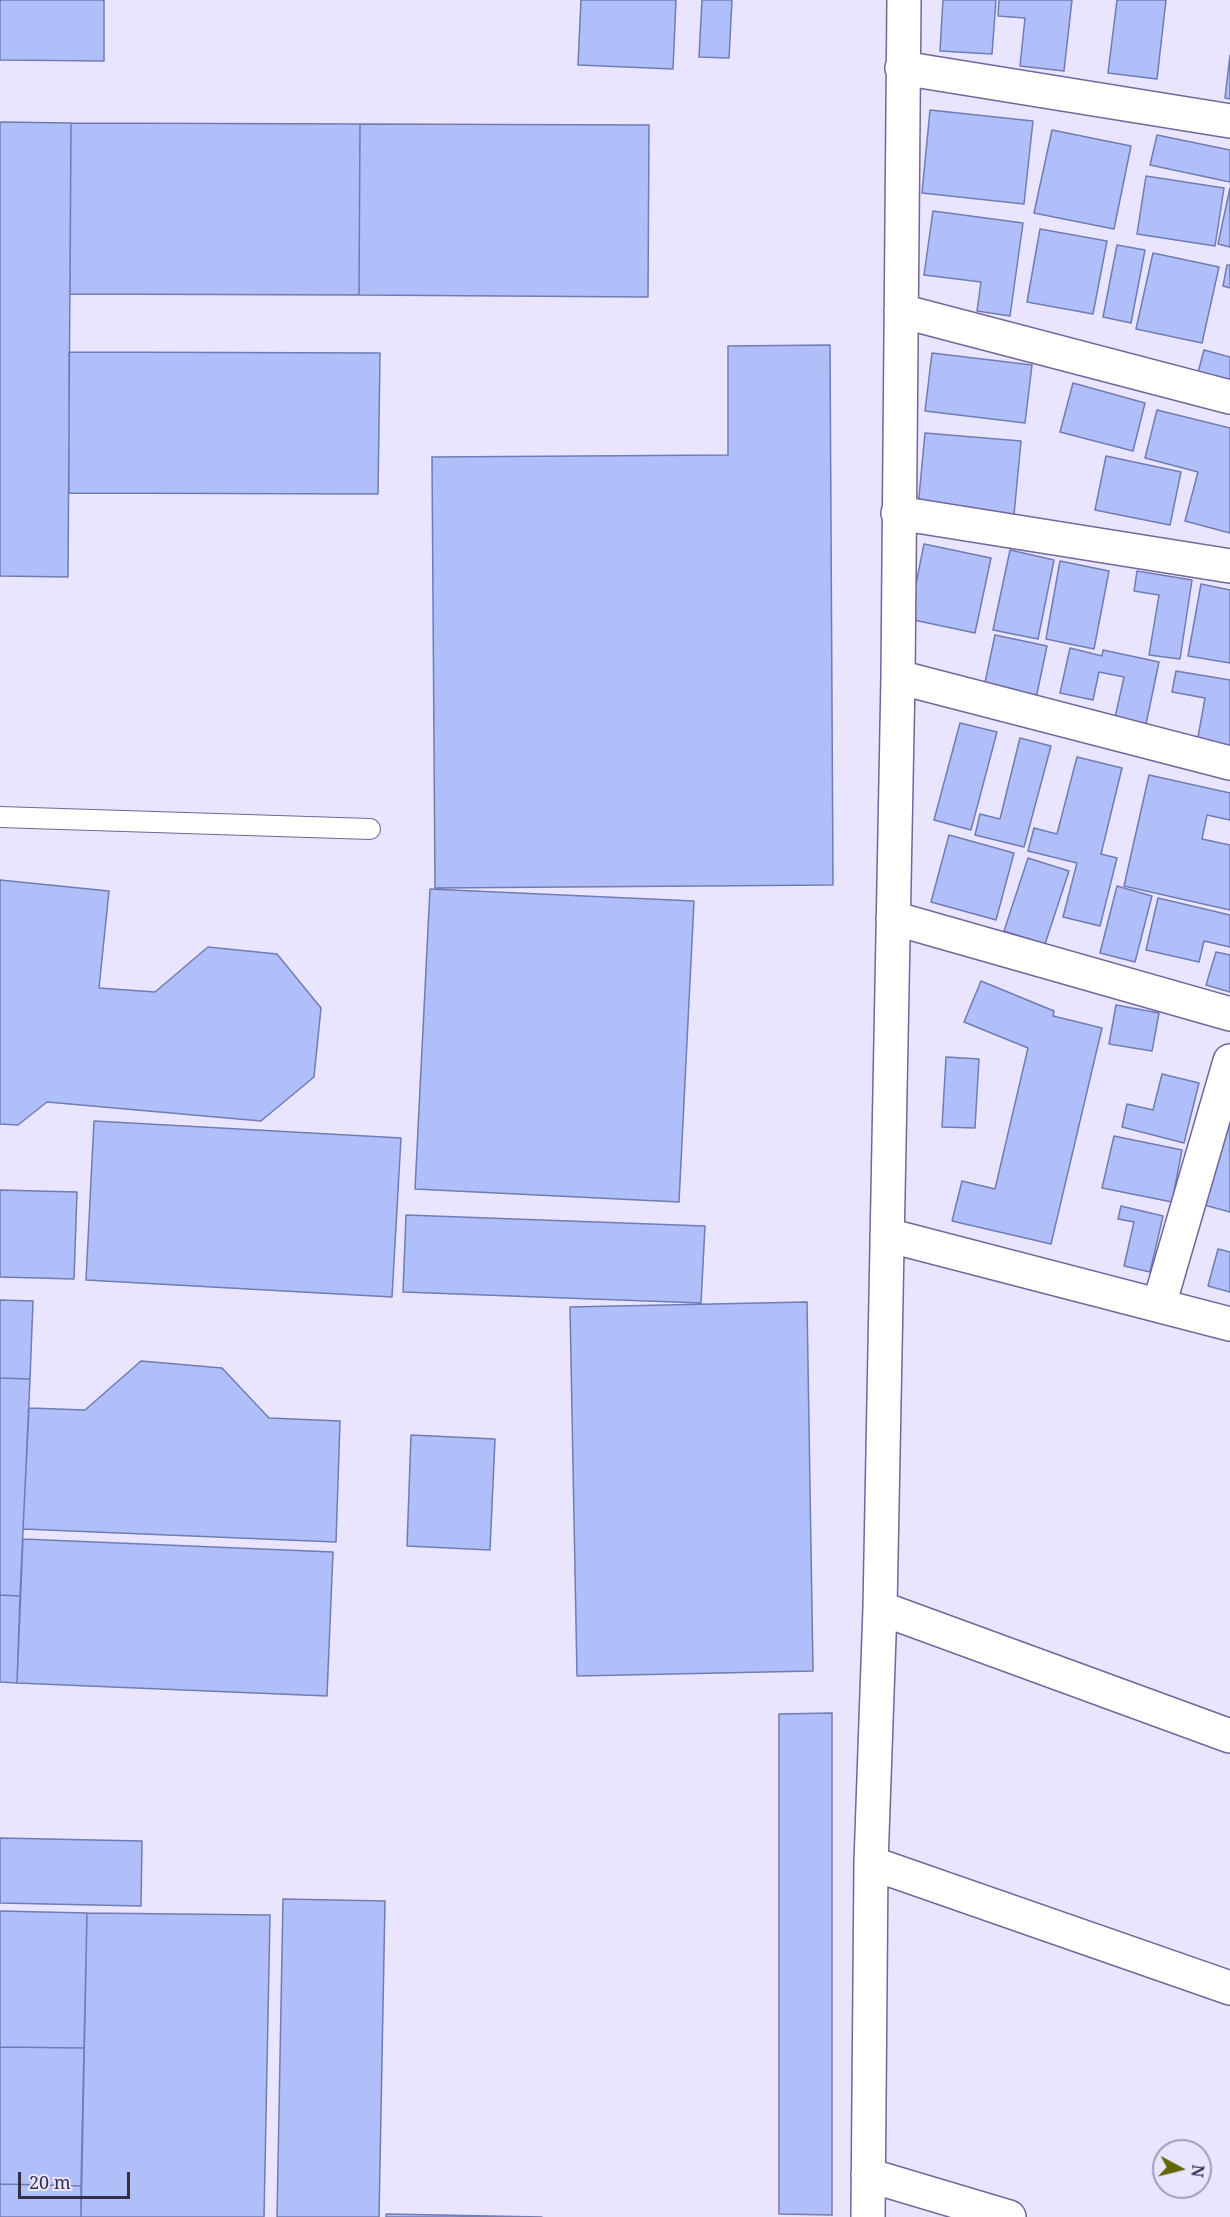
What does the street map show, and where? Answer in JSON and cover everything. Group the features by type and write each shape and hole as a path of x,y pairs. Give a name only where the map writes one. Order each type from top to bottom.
{"street":[{"path":"868,2217 871,1863 880,1608 898,677 904,0"},
{"path":"902,69 1230,121"},
{"path":"901,311 1230,396"},
{"path":"898,513 1230,566"},
{"path":"898,677 1230,763"},
{"path":"893,918 1230,1014"},
{"path":"1159,1305 1230,1061"},
{"path":"887,1235 1230,1324"},
{"path":"880,1608 1230,1736"},
{"path":"871,1863 1230,1988"},
{"path":"868,2175 1009,2217"}],"lane":[{"path":"0,817 370,829"}],"building":[{"path":"0,0 104,0 104,61 0,60"},
{"path":"581,0 676,0 673,69 578,65"},
{"path":"702,0 732,0 729,58 699,57"},
{"path":"943,0 996,0 992,54 940,51"},
{"path":"999,0 1072,0 1064,71 1020,66 1025,18 998,16"},
{"path":"1117,0 1166,0 1157,79 1108,73"},
{"path":"1230,55 1230,99 1225,98"},
{"path":"930,110 1033,121 1024,204 922,193"},
{"path":"0,122 71,123 68,577 0,576"},
{"path":"71,123 360,124 359,295 70,294"},
{"path":"360,124 649,125 648,297 359,295"},
{"path":"1052,130 1131,146 1114,229 1034,213"},
{"path":"1157,135 1230,150 1230,182 1150,165"},
{"path":"1146,176 1224,188 1215,246 1137,234"},
{"path":"1230,188 1230,247 1218,244"},
{"path":"933,211 1023,223 1010,316 977,311 981,282 924,275"},
{"path":"1040,229 1107,241 1093,314 1027,302"},
{"path":"1117,245 1145,250 1131,323 1103,317"},
{"path":"1153,253 1219,267 1202,343 1136,329"},
{"path":"1227,265 1230,265 1230,288 1223,286"},
{"path":"830,345 833,885 435,888 432,457 728,455 728,346"},
{"path":"1204,350 1230,357 1230,389 1196,380"},
{"path":"69,352 380,353 378,494 69,493"},
{"path":"932,353 1032,365 1025,423 925,411"},
{"path":"1073,383 1145,403 1133,451 1060,432"},
{"path":"1157,410 1230,428 1230,533 1185,521 1198,472 1145,458"},
{"path":"925,433 1021,441 1014,515 918,507"},
{"path":"1106,456 1181,472 1170,525 1095,510"},
{"path":"924,544 991,558 975,633 909,619"},
{"path":"1010,550 1054,560 1038,639 993,630"},
{"path":"1060,561 1109,571 1094,649 1046,639"},
{"path":"1137,571 1192,580 1180,659 1149,655 1159,595 1134,591"},
{"path":"1201,584 1230,590 1230,663 1188,656"},
{"path":"995,635 1047,646 1035,703 983,692"},
{"path":"1070,648 1102,656 1103,650 1159,662 1145,729 1114,722 1124,677 1099,672 1093,700 1060,693"},
{"path":"1176,671 1230,680 1230,749 1197,743 1205,698 1172,692"},
{"path":"960,723 997,732 971,830 934,820"},
{"path":"1020,738 1051,746 1024,847 975,835 980,814 1000,819"},
{"path":"1077,757 1122,768 1101,854 1117,858 1100,926 1063,917 1077,863 1028,851 1034,828 1057,834"},
{"path":"1149,775 1230,793 1230,820 1207,815 1202,839 1230,845 1230,910 1124,886"},
{"path":"949,835 1014,853 996,920 931,902"},
{"path":"1028,858 1069,871 1045,944 1004,931"},
{"path":"0,880 109,891 99,988 155,992 208,947 277,954 321,1008 314,1077 261,1121 47,1102 18,1125 0,1124"},
{"path":"1117,886 1152,896 1135,962 1100,953"},
{"path":"430,889 694,901 679,1202 415,1189"},
{"path":"1158,898 1230,915 1230,947 1204,941 1199,962 1146,950"},
{"path":"1216,952 1230,955 1230,992 1206,985"},
{"path":"981,981 1054,1011 1053,1016 1102,1028 1051,1244 952,1221 962,1181 995,1189 1028,1048 964,1022"},
{"path":"1116,1005 1159,1013 1152,1051 1109,1044"},
{"path":"946,1057 979,1059 975,1128 942,1127"},
{"path":"1162,1074 1199,1083 1184,1143 1122,1127 1127,1104 1153,1110"},
{"path":"1230,1078 1230,1212 1197,1203"},
{"path":"94,1121 401,1138 392,1297 86,1280"},
{"path":"1114,1136 1182,1150 1172,1202 1102,1188"},
{"path":"0,1190 77,1192 74,1279 0,1277"},
{"path":"1121,1206 1163,1216 1150,1272 1124,1266 1134,1222 1118,1219"},
{"path":"406,1215 705,1226 701,1303 403,1292"},
{"path":"1218,1249 1230,1252 1230,1292 1208,1286"},
{"path":"0,1300 33,1301 30,1379 0,1378"},
{"path":"807,1302 813,1671 577,1676 570,1307"},
{"path":"141,1361 222,1368 269,1418 340,1421 336,1542 23,1529 29,1408 85,1410"},
{"path":"0,1378 30,1379 20,1596 0,1595"},
{"path":"411,1435 495,1439 490,1550 407,1546"},
{"path":"23,1539 333,1552 327,1696 17,1683"},
{"path":"0,1595 20,1596 17,1683 0,1682"},
{"path":"832,1713 832,2215 779,2214 779,1714"},
{"path":"0,1838 142,1841 141,1906 0,1903"},
{"path":"283,1899 385,1901 379,2217 277,2217"},
{"path":"0,1911 87,1913 84,2048 0,2047"},
{"path":"87,1913 270,1915 264,2217 81,2217"},
{"path":"0,2047 84,2048 81,2186 0,2184"},
{"path":"0,2184 81,2186 81,2217 0,2217"},
{"path":"386,2214 542,2217 386,2217"}]}
